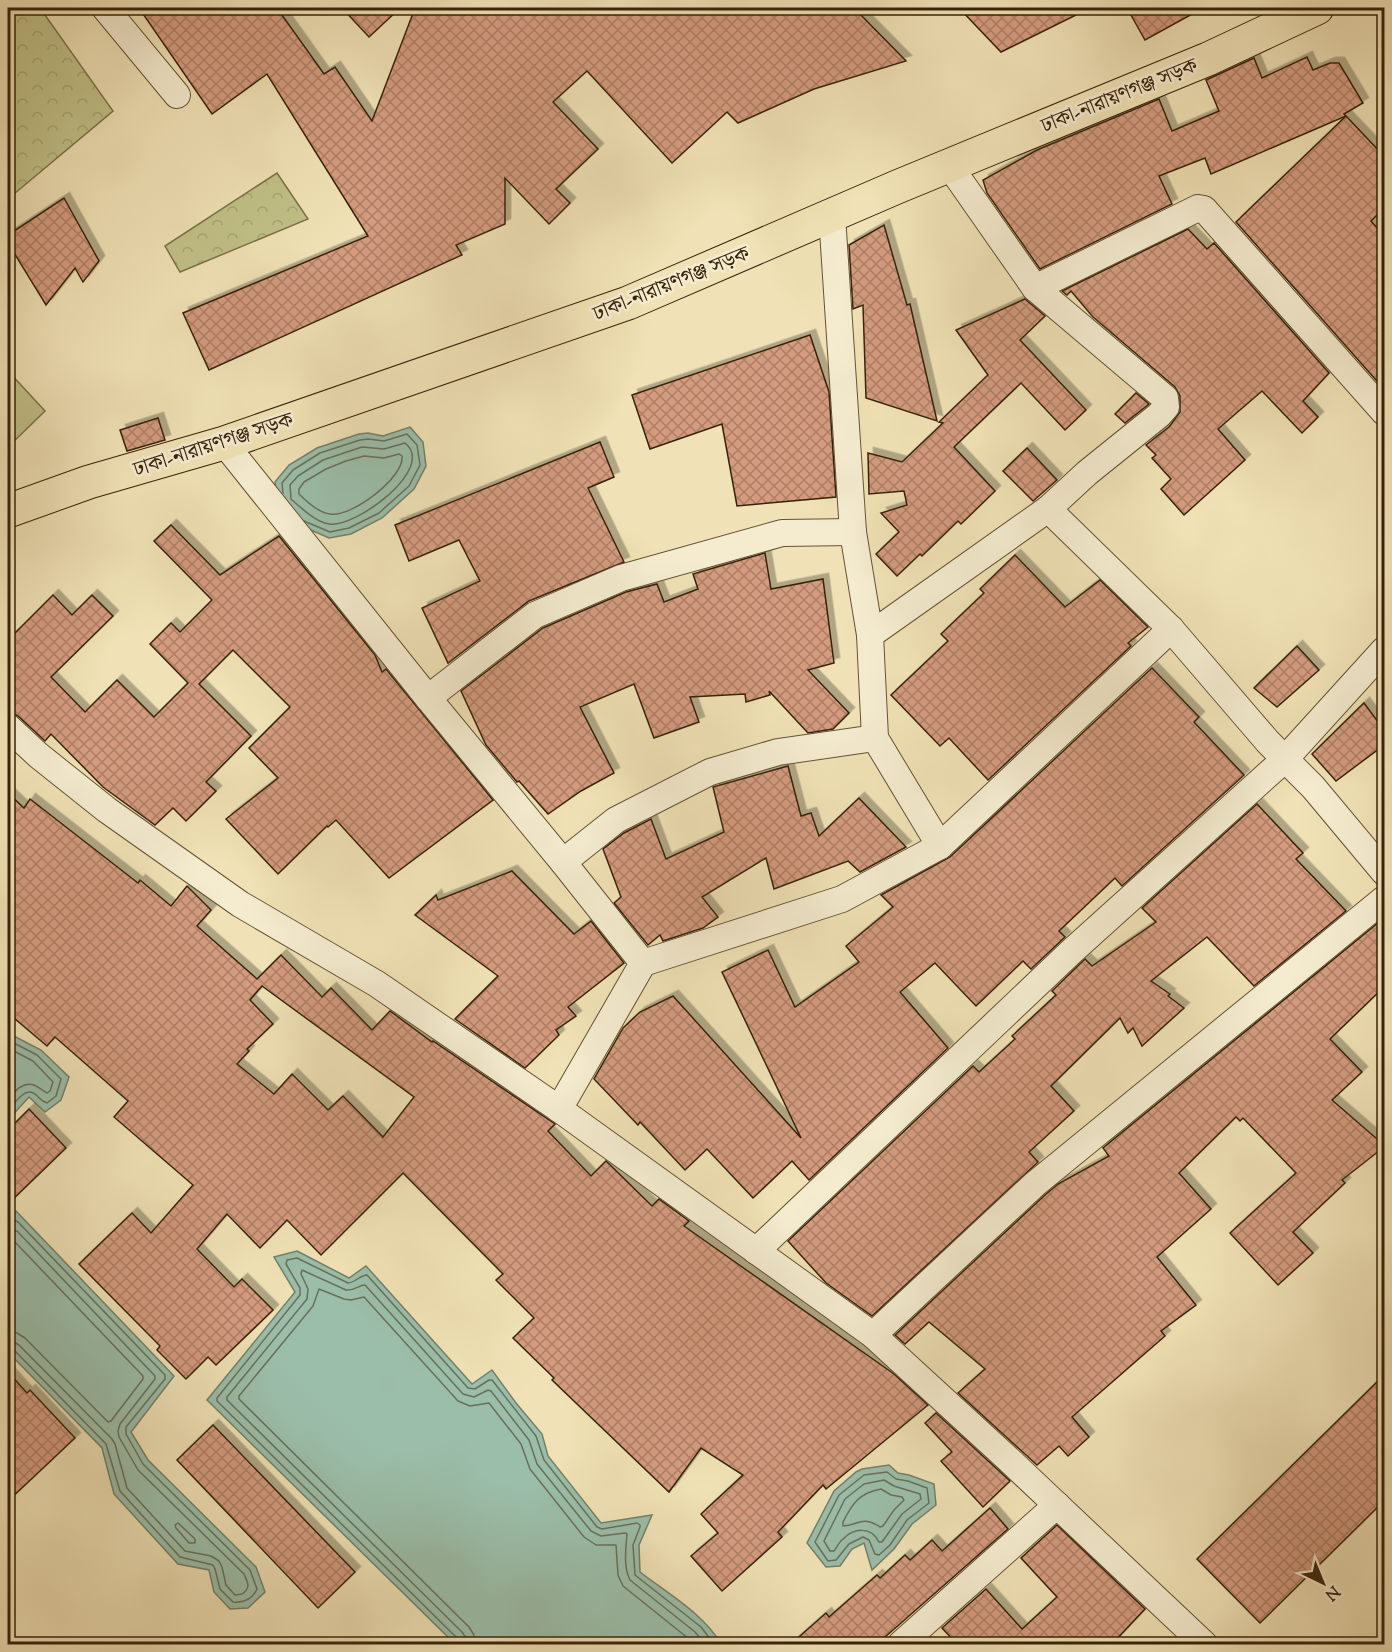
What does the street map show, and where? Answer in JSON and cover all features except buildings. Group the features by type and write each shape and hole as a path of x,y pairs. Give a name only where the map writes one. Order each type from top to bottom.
{"highway":[{"name":"ঢাকা-নারায়ণগঞ্জ সড়ক","path":"8,511 89,482 224,443 628,303 949,165 1208,59 1317,8"}],"street":[{"path":"105,8 177,95"},
{"path":"870,635 1048,509 1087,473 1159,415 1166,406 1165,398 1035,288 949,165"},
{"path":"1035,288 1197,208 1204,209 1384,412"},
{"path":"832,216 853,532 870,635 875,738 940,846"},
{"path":"224,443 643,963"},
{"path":"1048,509 1175,633 1276,751 1313,787 1384,872"},
{"path":"428,698 535,615 621,578 782,533 853,532"},
{"path":"559,1109 643,963 842,899 940,846 1175,633"},
{"path":"756,1251 1384,650"},
{"path":"8,727 38,755 106,810 231,897 376,984 559,1109 873,1335 1204,1644"},
{"path":"563,862 616,820 710,772 778,752 875,738"},
{"path":"873,1335 1035,1184 1384,899"},
{"path":"901,1644 1057,1505"}],"green space":[{"path":"8,8 40,8 113,111 8,199"},
{"path":"277,173 308,219 180,272 165,246"},
{"path":"8,371 45,411 8,447"}],"water":[{"path":"410,427 423,442 426,466 414,489 382,518 351,534 329,538 302,526 278,506 275,482 289,465 317,448 359,434 383,436"},
{"path":"8,1033 41,1050 69,1077 61,1100 45,1112 29,1097 8,1120"},
{"path":"16,1211 174,1376 131,1432 148,1460 256,1567 265,1592 248,1608 230,1609 214,1592 209,1570 178,1564 114,1494 102,1448 8,1352 8,1220"},
{"path":"297,1251 349,1278 366,1266 472,1384 492,1370 542,1434 548,1456 601,1523 652,1515 639,1545 640,1572 695,1614 714,1633 721,1644 455,1644 207,1400 295,1292 274,1257"},
{"path":"889,1465 898,1473 934,1484 936,1505 912,1524 894,1549 872,1570 864,1543 852,1549 840,1566 826,1567 807,1543 834,1491 862,1469"}]}
